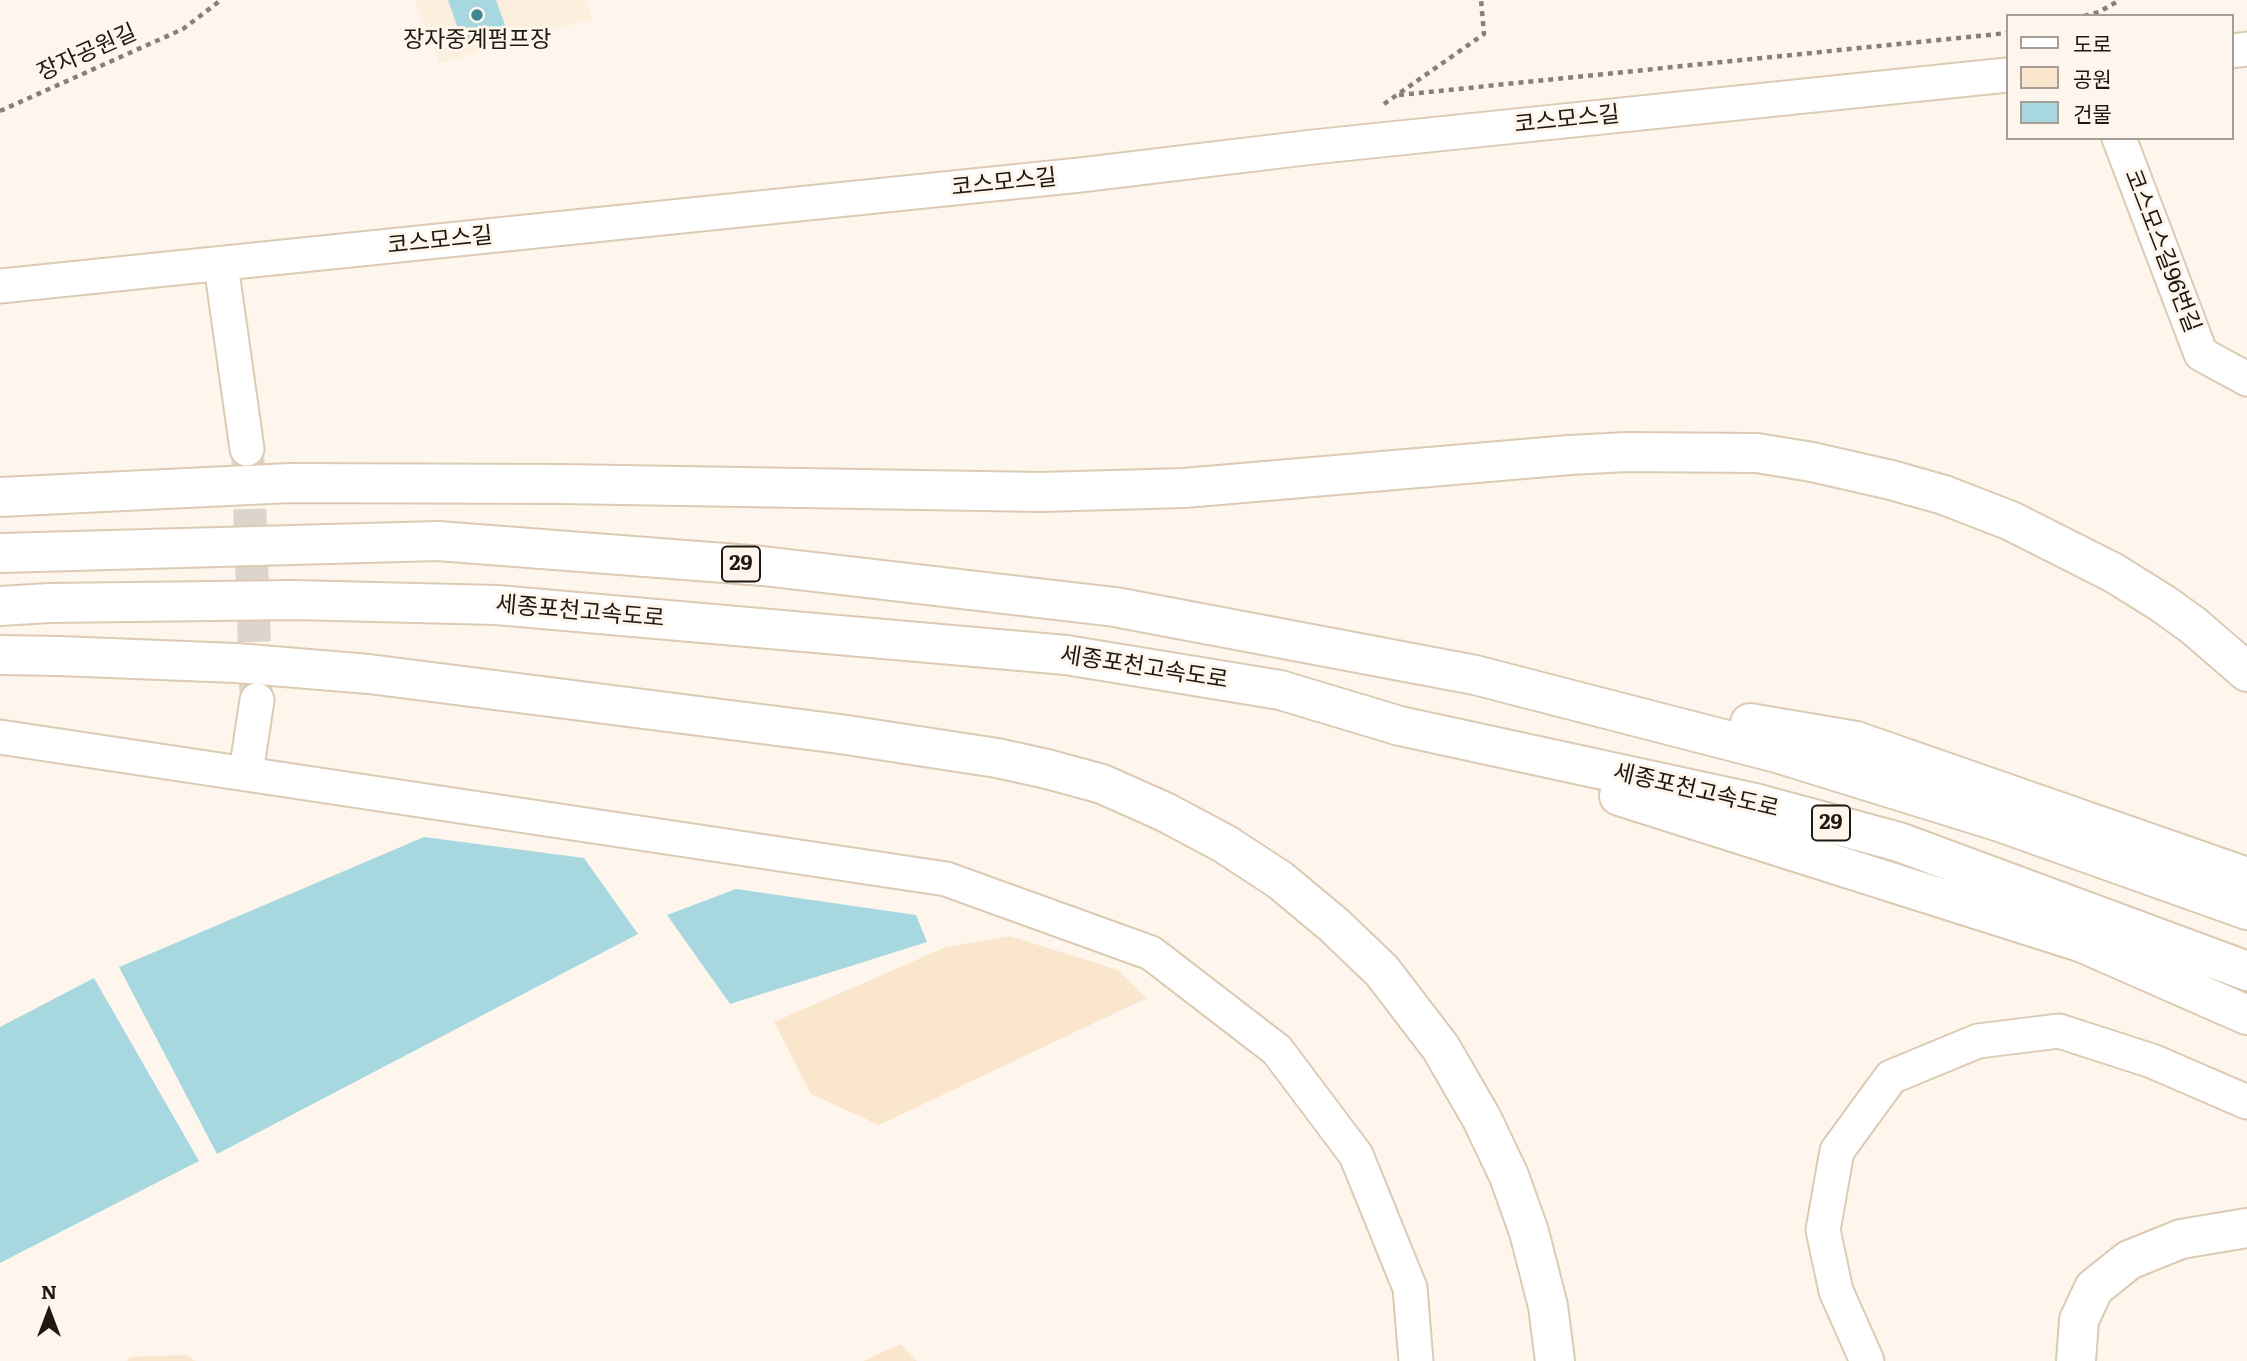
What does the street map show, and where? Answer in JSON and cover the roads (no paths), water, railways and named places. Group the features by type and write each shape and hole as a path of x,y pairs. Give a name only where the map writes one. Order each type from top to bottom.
{"highway":[{"path":"0,497 290,483 561,484 1041,492 1185,488 1570,454 1757,453 1891,480 1944,495 2011,521 2114,573 2194,626 2247,672"},
{"name":"29","path":"0,553 438,541 764,566 1115,607 1475,675 1777,753 2000,822 2247,910"},
{"name":"세종포천고속도로","path":"0,606 294,600 470,604 1066,655 1280,690 1400,726 1755,803 1899,842 2247,971"},
{"path":"0,655 222,663 369,674 840,734 998,758 1047,769 1102,784 1165,812 1225,844 1280,880 1334,925 1381,971 1441,1048 1482,1119 1513,1187 1529,1232 1548,1306 1555,1361"},
{"path":"1475,675 1856,741 2247,877"},
{"path":"1400,726 2083,943 2247,1015"},
{"path":"2076,1361 2079,1320 2094,1288 2129,1260 2181,1239 2247,1228"}],"street":[{"name":"코스모스길","path":"0,286 1080,175 1313,147 2006,75"},
{"name":"코스모스길96번길","path":"2120,140 2201,354 2247,379"},
{"path":"221,265 247,449"},
{"path":"246,773 257,700"},
{"path":"0,737 946,879 1151,953 1277,1050 1356,1155 1410,1288 1416,1361"},
{"path":"1867,1361 1836,1291 1823,1230 1837,1151 1891,1077 1978,1041 2059,1031 2152,1061 2247,1102"}],"tunnel":[{"path":"248,459 256,692"}],"place":[{"name":"장자중계펌프장","path":"477,15"}]}
